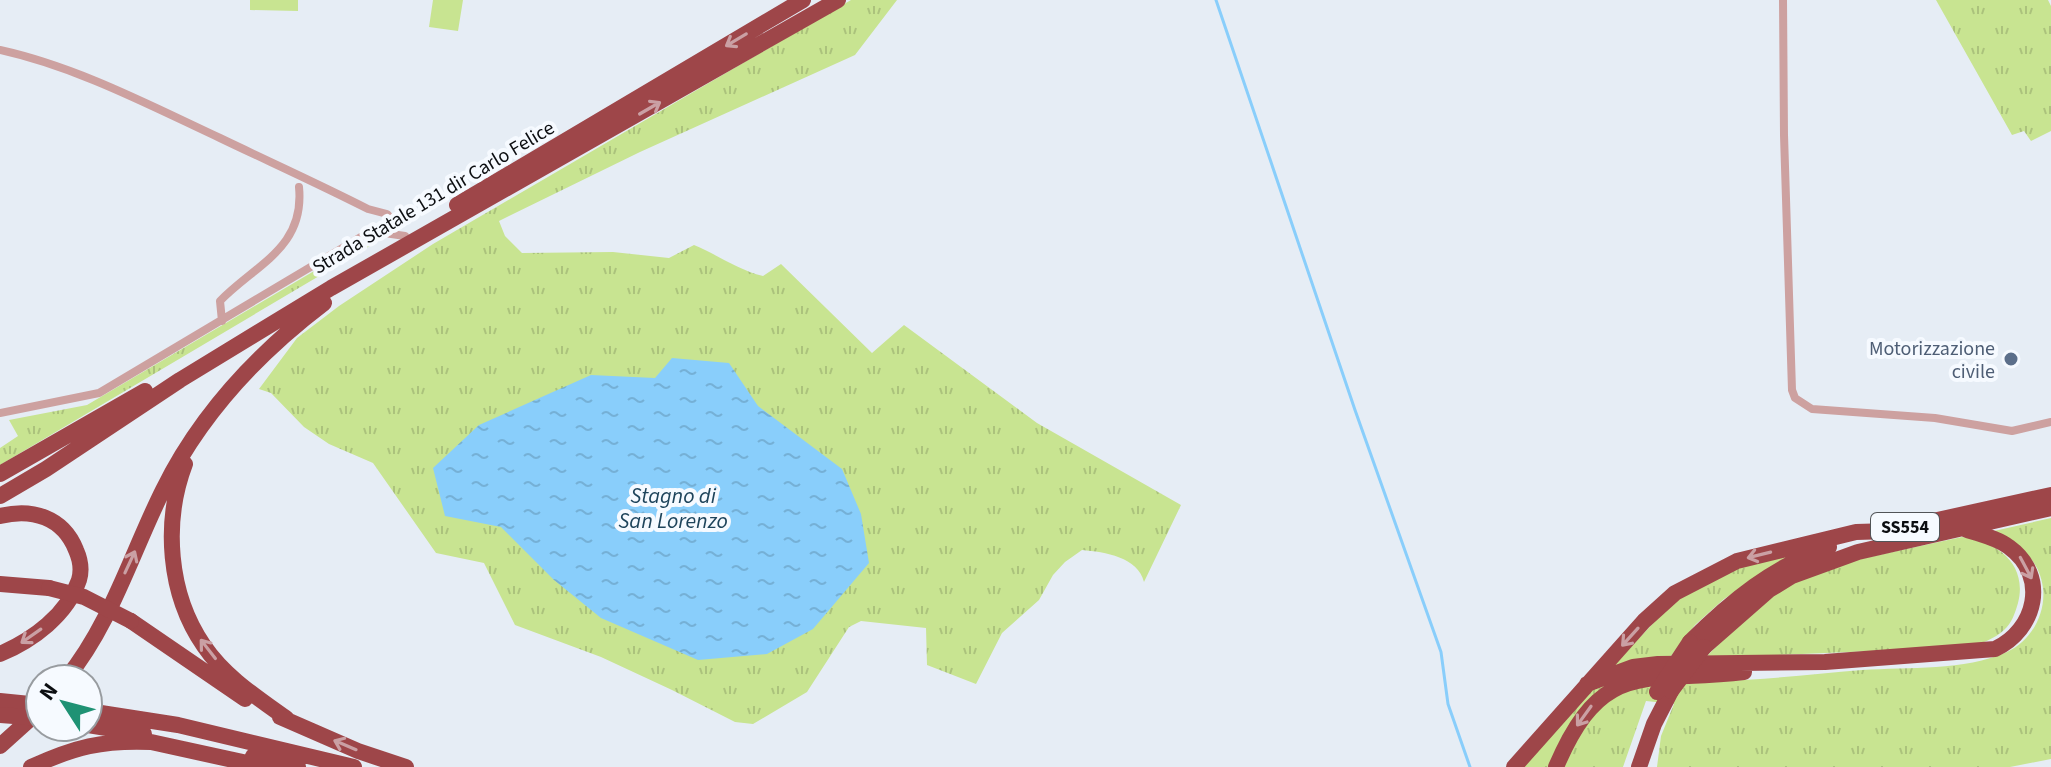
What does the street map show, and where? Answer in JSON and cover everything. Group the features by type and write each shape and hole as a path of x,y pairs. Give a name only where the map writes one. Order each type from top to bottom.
{"highway":[{"name":"Strada Statale 131 dir Carlo Felice","path":"82,428 398,235 803,0"},
{"name":"Strada Statale 131 dir Carlo Felice","path":"388,258 838,0"},
{"path":"76,663 100,627 182,453 217,403 312,312 388,258"},
{"path":"0,495 46,469 180,380 331,288 388,258"},
{"path":"235,385 197,441 182,472 172,515 172,555 188,615 206,648 239,683 287,719"},
{"path":"0,495 82,428"},
{"path":"0,474 46,445 82,428"},
{"name":"SS554","path":"1630,767 1648,712 1722,610 1775,571 1819,551 1890,531 2051,495"},
{"name":"SS554","path":"1697,644 1792,576 1858,552 2051,508"},
{"path":"0,516 38,514 57,523 72,541 80,565 76,586 59,614 39,631 0,654"},
{"path":"1587,684 1633,667 1658,664 1825,662 1995,649 2013,639 2022,629 2033,605 2034,592 2028,568 2010,547 1962,528"},
{"path":"1514,767 1644,621 1675,593 1737,561 1856,532 1890,531"},
{"path":"0,584 49,588 97,602 131,621 267,712 358,751 406,767"},
{"path":"1556,767 1567,742 1598,698 1630,682 1713,676 1825,662"},
{"name":"SS554","path":"1639,767 1664,691"},
{"path":"0,701 24,705"},
{"path":"104,713 178,725 354,767"},
{"path":"0,715 24,717"},
{"path":"0,746 24,723"},
{"path":"1652,767 1654,724"},
{"path":"104,728 218,747 298,767"},
{"path":"31,767 86,745 133,741 176,747 265,767"}],"street":[{"path":"1783,0 1786,194 1792,390 1795,398 1812,409 1935,418 2012,431 2051,422"},
{"path":"0,50 28,56 72,72 170,113 368,209 387,214 396,224 398,235 371,231 99,393 0,413"},
{"path":"222,321 220,301 256,272 294,230 301,205 299,187"}],"green space":[{"path":"250,0 298,0 298,11 250,10"},
{"path":"433,0 463,0 458,31 429,27"},
{"path":"851,0 897,0 855,55 640,152 499,221 505,236 522,253 613,252 669,258 694,245 763,276 781,264 872,353 904,325 1037,423 1181,505 1144,582 1141,574 1128,561 1110,554 1082,550 1065,562 1053,575 1039,600 1002,633 976,684 927,665 926,628 861,621 849,627 807,692 753,724 735,722 601,657 515,625 484,563 436,553 373,463 329,444 304,427 271,393 259,389 297,338 339,306 433,244"},
{"path":"1936,0 2048,0 2051,6 2051,131 2031,141 2024,131 2012,135"},
{"path":"370,238 380,240 0,465 0,448 18,436 9,420 87,405"},
{"path":"2051,518 2051,759 2010,767 1657,767 1661,736 1674,704 1646,701 1623,767 1563,767 1581,731 1599,708 1619,691 1631,686 1662,681 1716,681 1936,667 1973,662 2007,652 2023,641 2035,626 2042,607 2043,588 2032,560 1994,531"},
{"path":"1962,537 1998,549 2014,566 2018,577 2020,589 2013,618 2004,630 1988,640 1970,647 1705,658 1744,618 1785,585 1846,562"},
{"path":"1802,548 1724,599 1695,625 1668,660 1612,667 1675,600 1733,569"},
{"path":"1612,682 1550,767 1521,767 1592,689"}],"water":[{"name":"Stagno di San Lorenzo","path":"672,358 729,363 758,406 842,469 861,514 869,563 813,629 767,654 698,660 601,618 554,580 501,527 445,516 433,468 479,425 591,375 655,378"}],"waterway":[{"path":"1216,0 1441,652 1448,704 1470,767"}],"place":[{"name":"Motorizzazione civile","path":"2011,359"}]}
